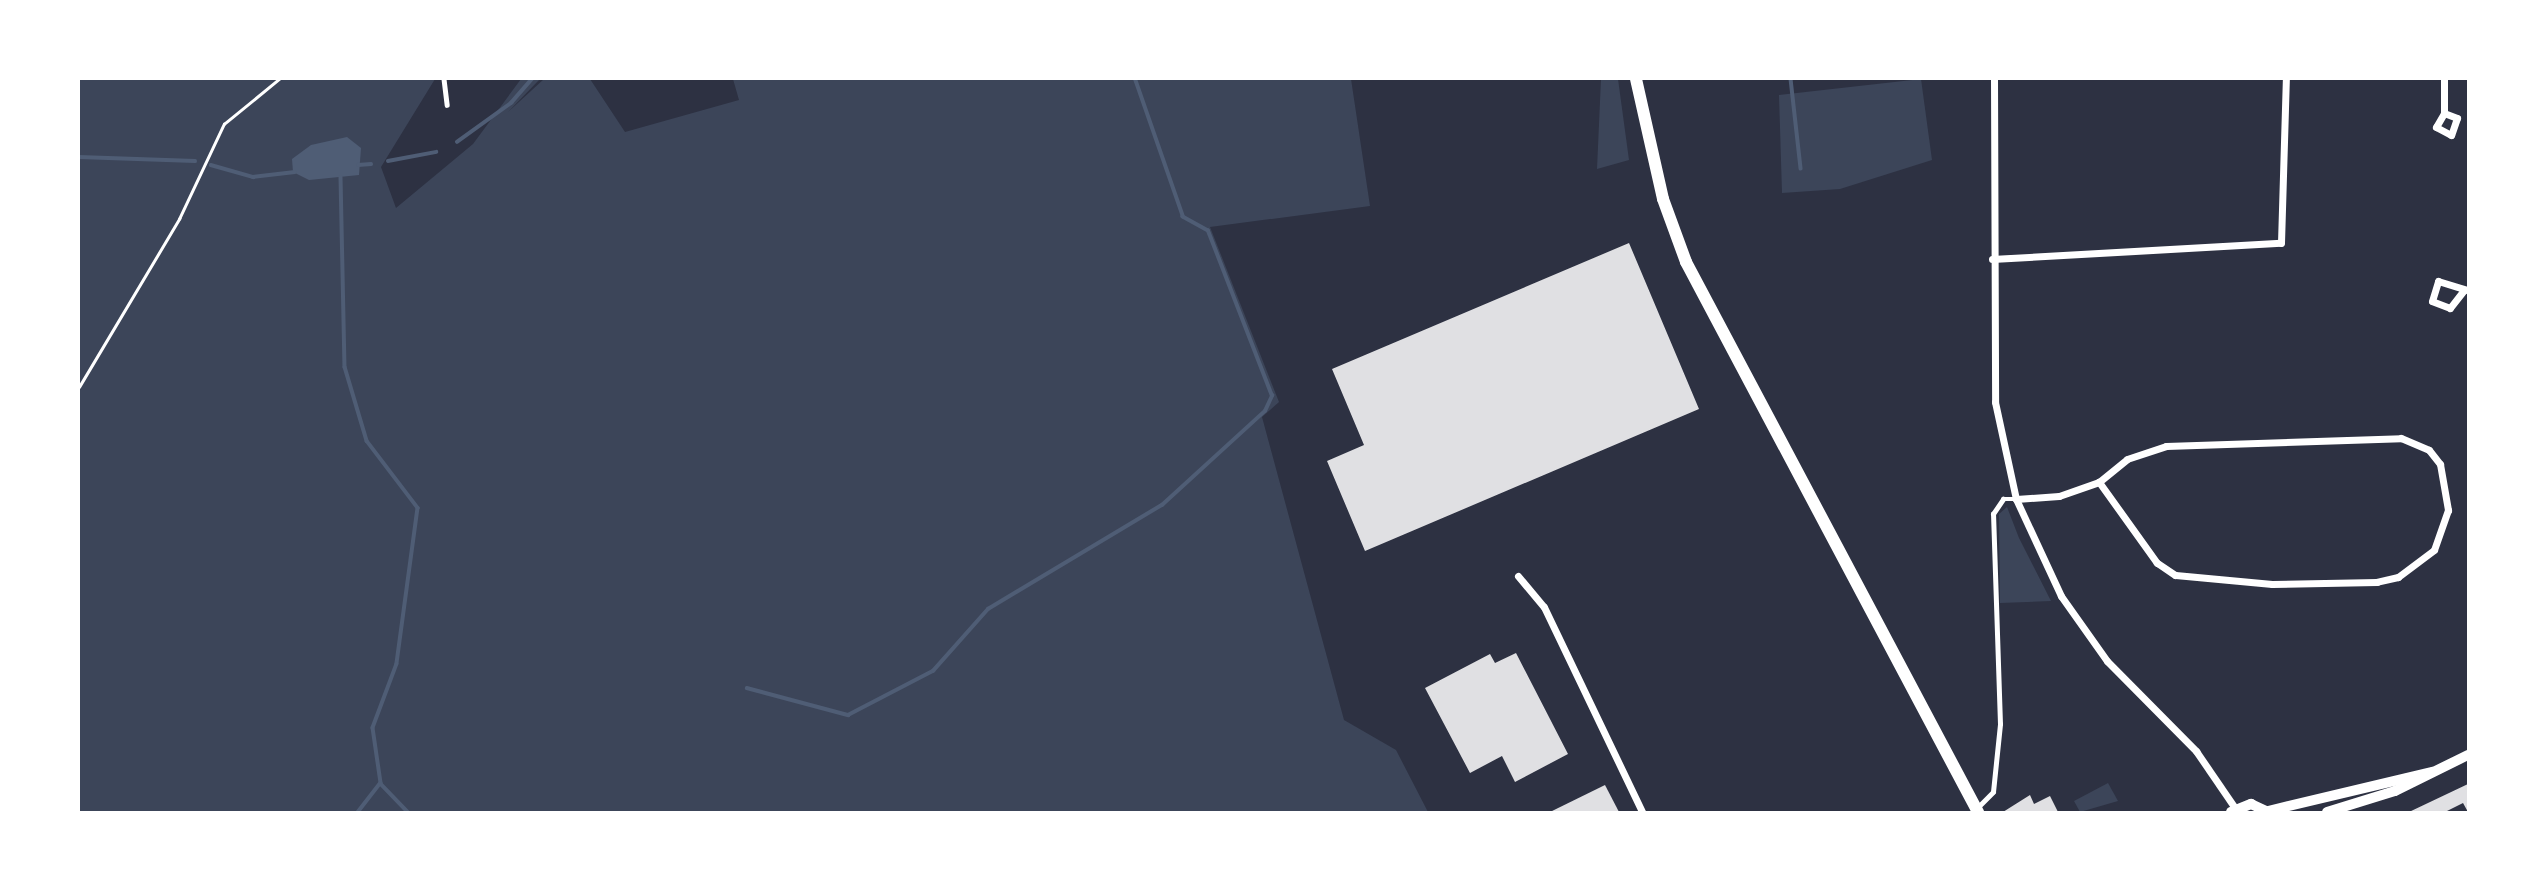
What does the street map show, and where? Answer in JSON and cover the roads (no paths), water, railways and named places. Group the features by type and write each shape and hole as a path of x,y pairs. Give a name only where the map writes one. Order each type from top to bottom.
{"main road":[{"path":"1636,79 1663,200 1686,262 1977,810"}],"street":[{"path":"1994,79 1992,259 1995,402 2016,499 2061,596 2106,661 2196,751 2233,810 2251,804 2268,812 2432,772"},
{"path":"1992,259 2281,243 2286,79"},
{"path":"2444,79 2444,113"},
{"path":"2438,281 2466,290 2450,308 2432,301 2438,281"},
{"path":"2016,499 2059,496 2099,482 2127,459 2166,446 2401,438 2429,450 2440,464 2448,510 2434,550 2398,577 2272,584 2187,578 2157,563 2099,482"},
{"path":"1518,576 1544,607 1642,812"},
{"path":"2327,812 2432,772 2468,755"}],"lane":[{"path":"444,79 447,104"},
{"path":"1977,810 1993,792 2000,724 1993,514 2003,499 2016,499"}],"waterway":[{"path":"457,142 511,103 532,79"},
{"path":"747,688 848,715 933,671 988,609 1162,505 1265,411 1272,396 1208,231 1183,217 1135,79"},
{"path":"1791,79 1801,168"},
{"path":"388,161 436,152"},
{"path":"79,157 195,161"},
{"path":"358,165 371,164"},
{"path":"211,165 253,177 295,172"},
{"path":"341,177 345,367 367,441 418,508 397,664 373,728 381,783 358,812"},
{"path":"381,784 408,812"}]}
